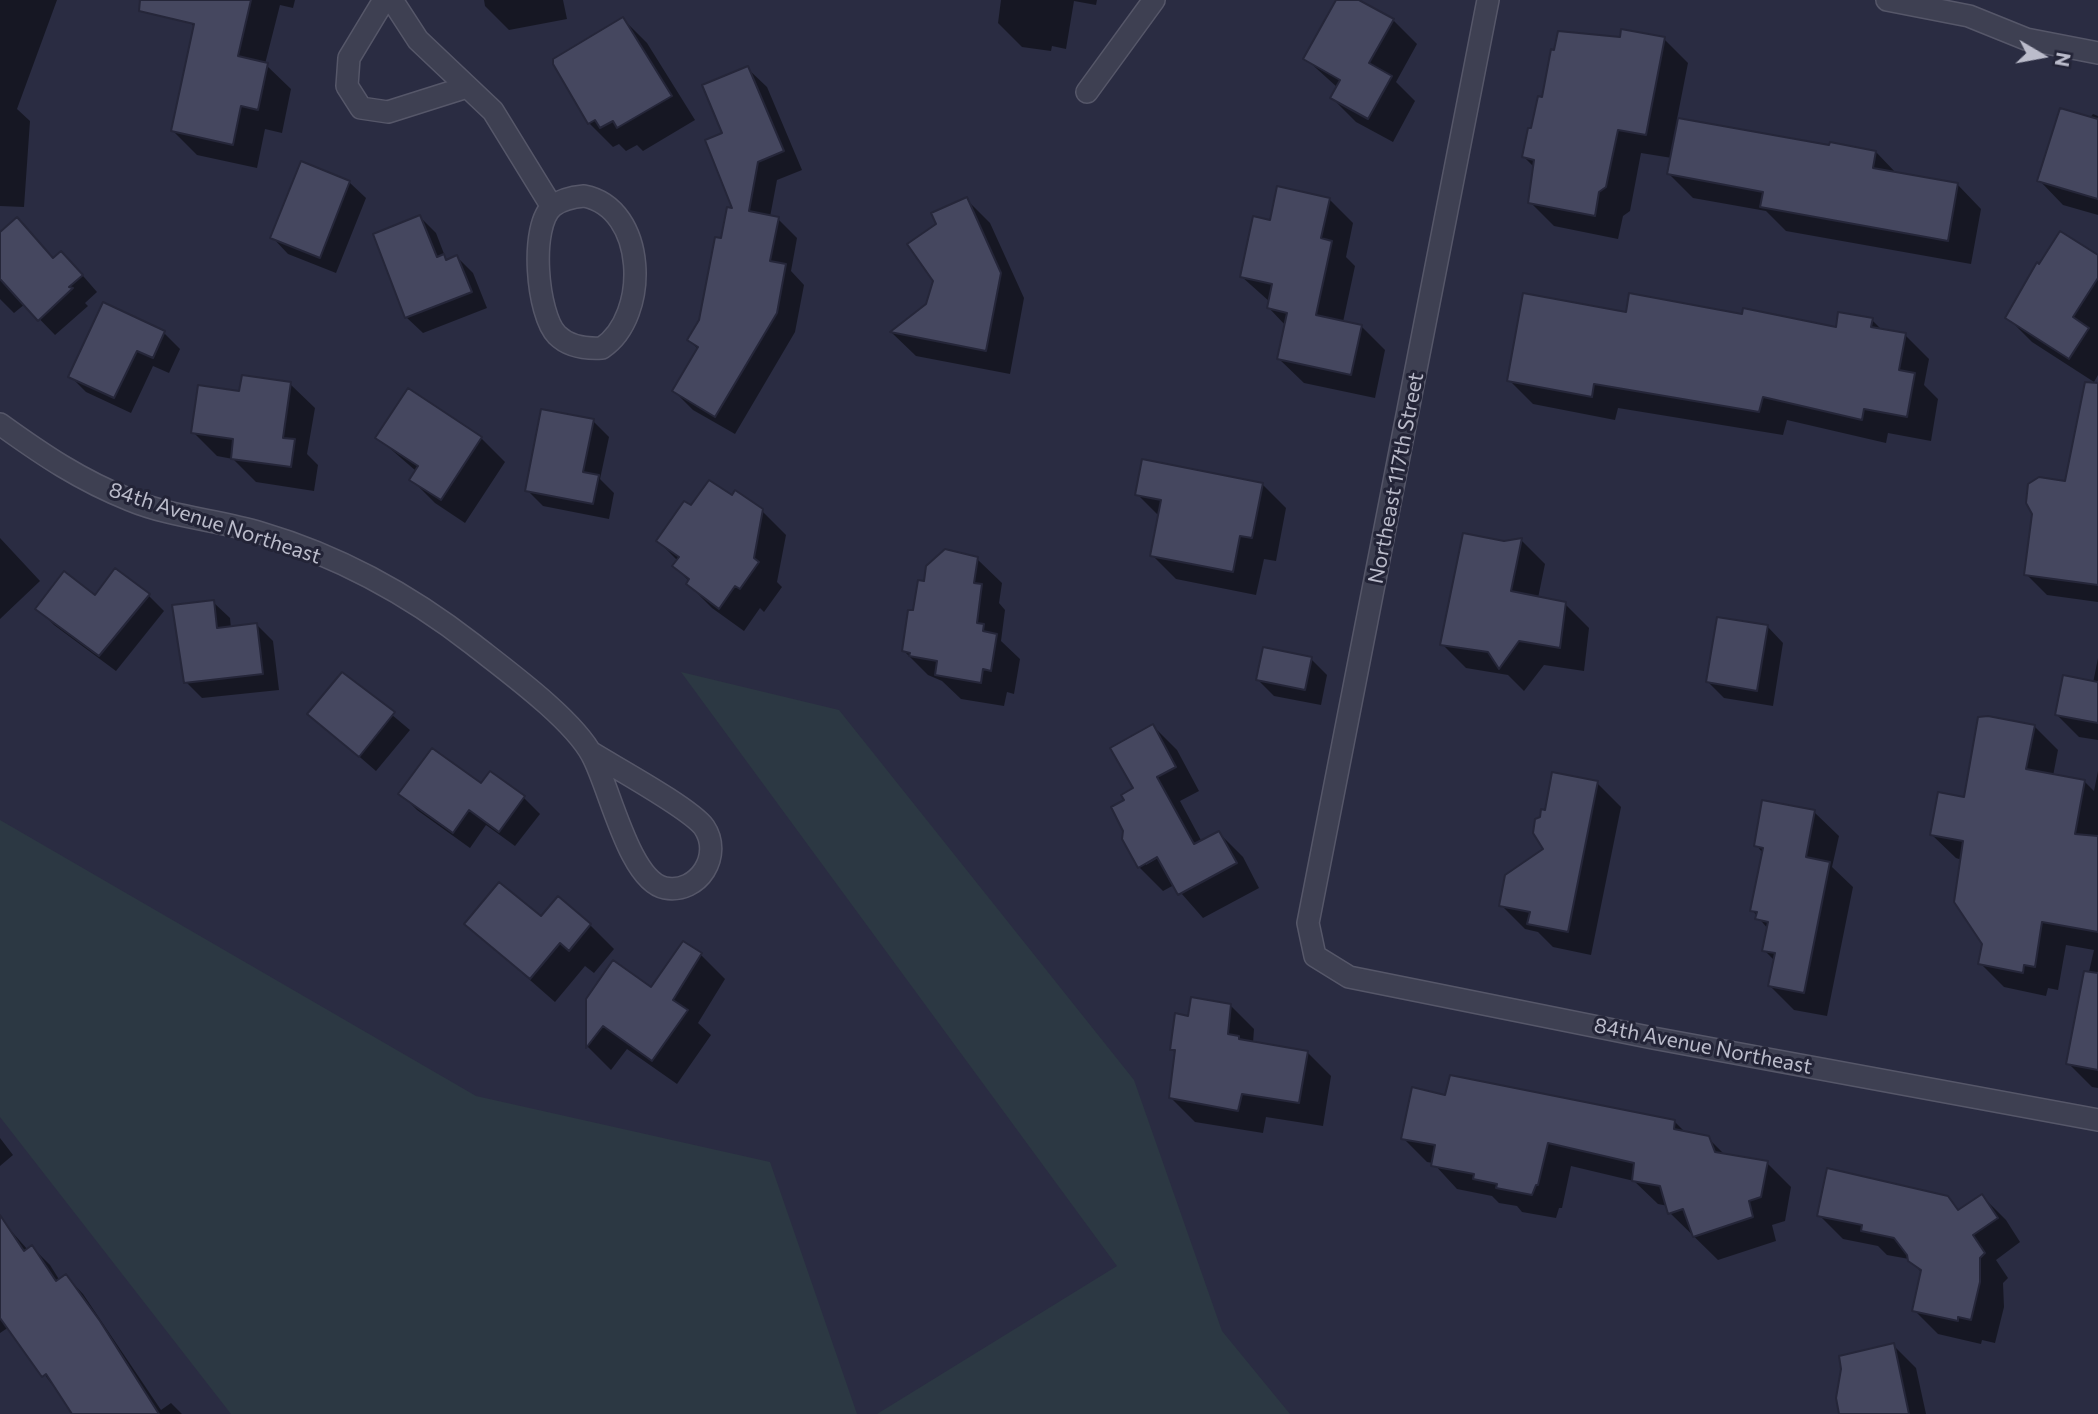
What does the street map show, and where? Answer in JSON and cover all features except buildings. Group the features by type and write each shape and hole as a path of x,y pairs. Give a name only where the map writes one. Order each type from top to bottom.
{"street":[{"path":"384,0 349,58 347,86 361,108 388,112 467,87"},
{"path":"392,0 418,40 493,111 552,206"},
{"path":"1087,92 1154,0"},
{"name":"Northeast 117th Street","path":"1315,956 1308,923 1488,0"},
{"path":"1887,0 1969,16 2026,39 2098,53"},
{"path":"584,195 600,199 623,221 631,239 633,266 629,313 621,330 602,348 570,345 548,322 542,297 539,239 541,225 552,206 584,195"},
{"name":"84th Avenue Northeast","path":"0,424 61,468 132,501 262,533 349,566 415,601 566,723 592,753 697,819 710,841 711,854 700,878 677,888 653,883 637,864 592,753"},
{"name":"84th Avenue Northeast","path":"1315,956 1349,977 1653,1038 2098,1120"}],"shaded area":[{"path":"681,672 839,710 1134,1080 1222,1331 1290,1414 877,1414 1117,1266"},
{"path":"0,820 476,1096 770,1162 857,1414 231,1414 0,1117"}]}
